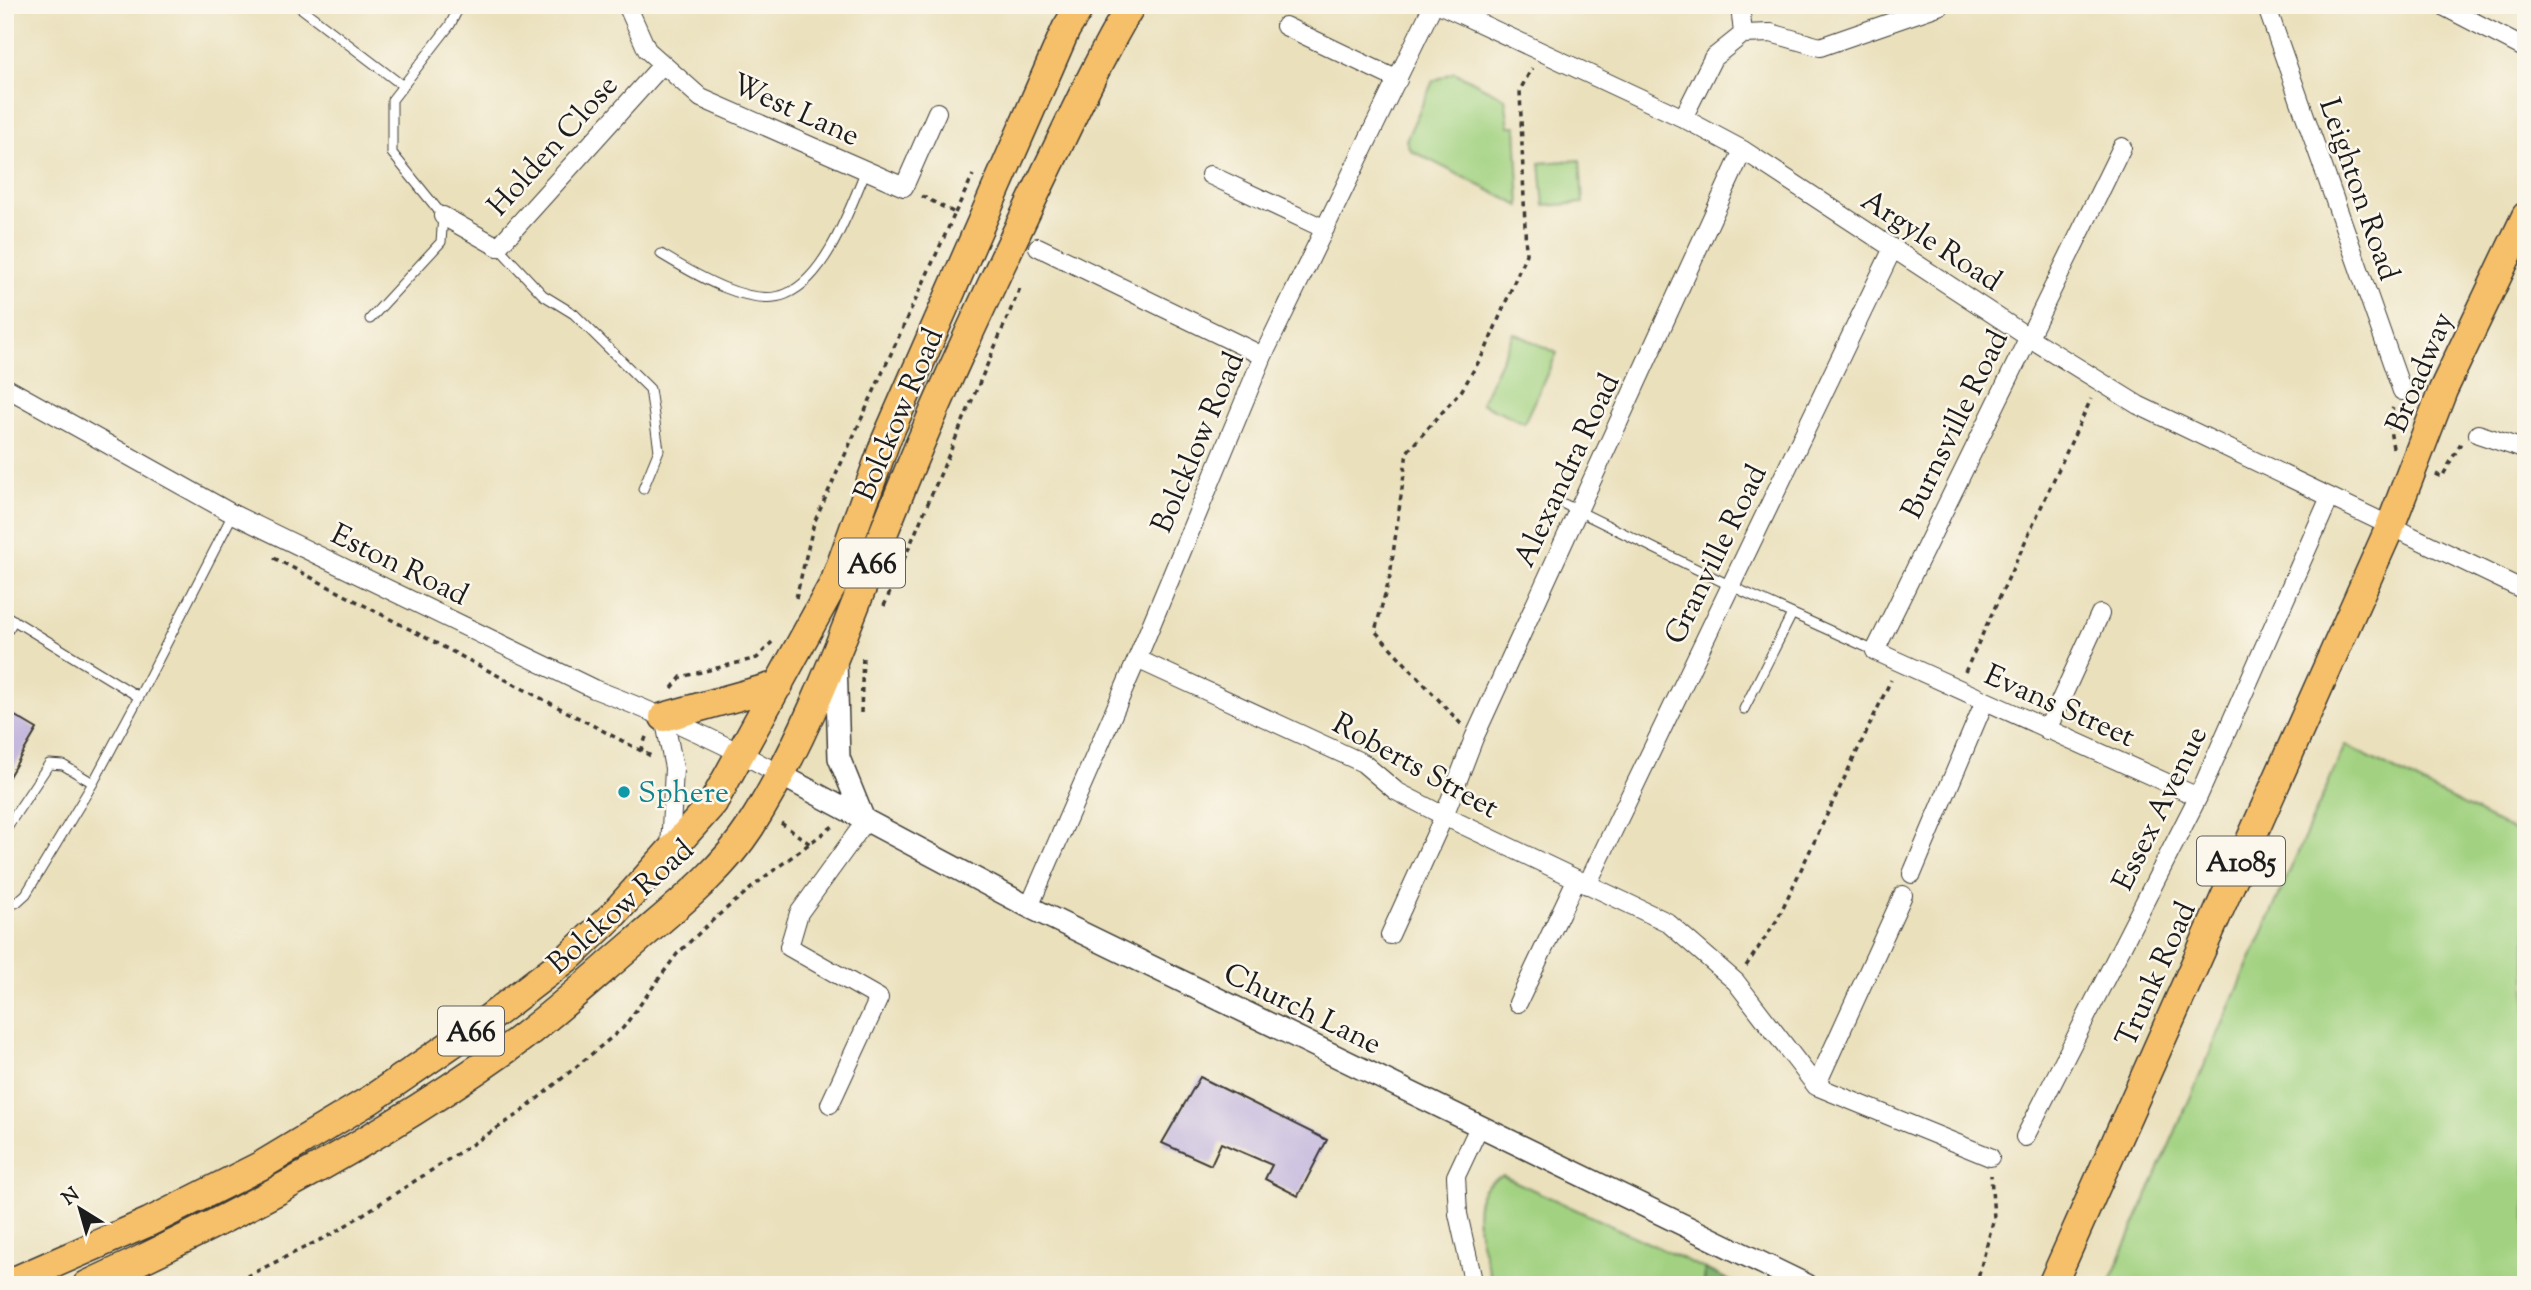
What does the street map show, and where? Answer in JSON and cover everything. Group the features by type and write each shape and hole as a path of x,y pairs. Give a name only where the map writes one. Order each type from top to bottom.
{"main road":[{"name":"Bolckow Road","path":"810,630 835,581 886,440 948,294 1066,29 1081,5"},
{"name":"Bolckow Road","path":"87,1285 175,1245 280,1191 413,1112 511,1045 697,888 748,830 847,652 899,493 977,314 1105,50 1131,5"},
{"name":"Broadway","path":"2419,459 2443,390 2526,216"},
{"name":"Broadway","path":"2419,459 2458,394 2526,253"},
{"name":"Trunk Road","path":"2057,1274 2419,459"},
{"name":"A66","path":"5,1285 149,1222 262,1165 370,1100 488,1019 570,956 612,916 713,803 810,630"},
{"path":"659,714 779,685"}],"street":[{"name":"West Lane","path":"627,5 647,50 701,98 904,187"},
{"name":"Bolcklow Road","path":"1029,907 1138,659 1263,356 1433,5"},
{"name":"Argyle Road","path":"1441,5 1683,118 1743,150 2028,337 2138,405 2526,592"},
{"path":"1740,5 1742,34"},
{"path":"1683,118 1713,58 1742,34 1771,33 1820,47 1941,5"},
{"name":"Leighton Road","path":"2266,5 2402,391"},
{"path":"2445,7 2526,49"},
{"path":"1285,26 1398,80"},
{"name":"Holden Close","path":"443,216 498,247 663,64"},
{"path":"904,187 937,112"},
{"name":"Burnsville Road","path":"1875,651 2122,147"},
{"name":"Alexandra Road","path":"1390,935 1444,816 1571,508 1743,150"},
{"path":"1210,175 1325,229"},
{"path":"1038,247 1263,356"},
{"name":"Granville Road","path":"1518,1003 1731,586 1893,248"},
{"name":"Eston Road","path":"5,387 233,514 594,689 659,714 779,774"},
{"path":"2478,434 2526,450"},
{"name":"Essex Avenue","path":"2025,1137 2198,797 2330,497"},
{"path":"2047,730 2100,614"},
{"name":"Evans Street","path":"1875,651 2198,797"},
{"path":"830,1104 879,998 789,947 799,913 865,822 839,758 847,652"},
{"name":"Roberts Street","path":"1138,659 1363,763 1396,791 1667,922 1736,982 1816,1086"},
{"path":"1912,874 1984,702"},
{"path":"659,714 674,768 670,850"},
{"name":"Church Lane","path":"779,774 1029,907 1807,1285"},
{"path":"1903,895 1816,1086 1990,1157"},
{"path":"1474,1285 1458,1214 1456,1176 1479,1127"}],"lane":[{"path":"297,5 403,86"},
{"path":"370,319 441,242 443,216 392,153 391,100 450,25 460,5"},
{"path":"662,254 705,281 756,296 784,295 806,282 839,233 866,170"},
{"path":"498,247 543,295 574,314 650,389 659,450 643,489"},
{"path":"1571,508 1731,586 1875,651"},
{"path":"5,900 16,903 26,894 93,783 233,514"},
{"path":"1744,709 1792,614"},
{"path":"5,635 10,618 139,696"},
{"path":"5,830 49,764 63,765 93,783"}],"path":[{"path":"1474,738 1376,631 1390,576 1407,452 1462,390 1492,337 1526,254 1520,90 1541,50"},
{"path":"810,630 791,621 814,523 955,213 904,187"},
{"path":"1957,690 2099,382"},
{"path":"262,552 674,768"},
{"path":"641,751 681,677 757,658 774,640"},
{"path":"1736,982 1776,920 1900,663"},
{"path":"760,807 810,844"},
{"path":"1976,1285 1994,1218 1990,1157"}],"green space":[{"path":"1454,72 1505,98 1509,126 1516,126 1520,206 1410,150 1406,140 1433,81"},
{"path":"1580,160 1583,203 1544,206 1540,163"},
{"path":"1514,333 1557,353 1524,423 1481,403"},
{"path":"2345,745 2526,837 2526,1285 2108,1285"},
{"path":"1503,1176 1705,1269 1704,1285 1493,1285 1481,1240 1478,1208 1481,1194 1489,1183"},
{"path":"1705,1269 1738,1285 1704,1285"}],"building":[{"path":"5,710 37,729 5,783"},
{"path":"1200,1077 1327,1140 1298,1196 1265,1179 1272,1165 1221,1143 1211,1165 1162,1143"}],"place":[{"name":"Sphere","path":"624,792"}]}
